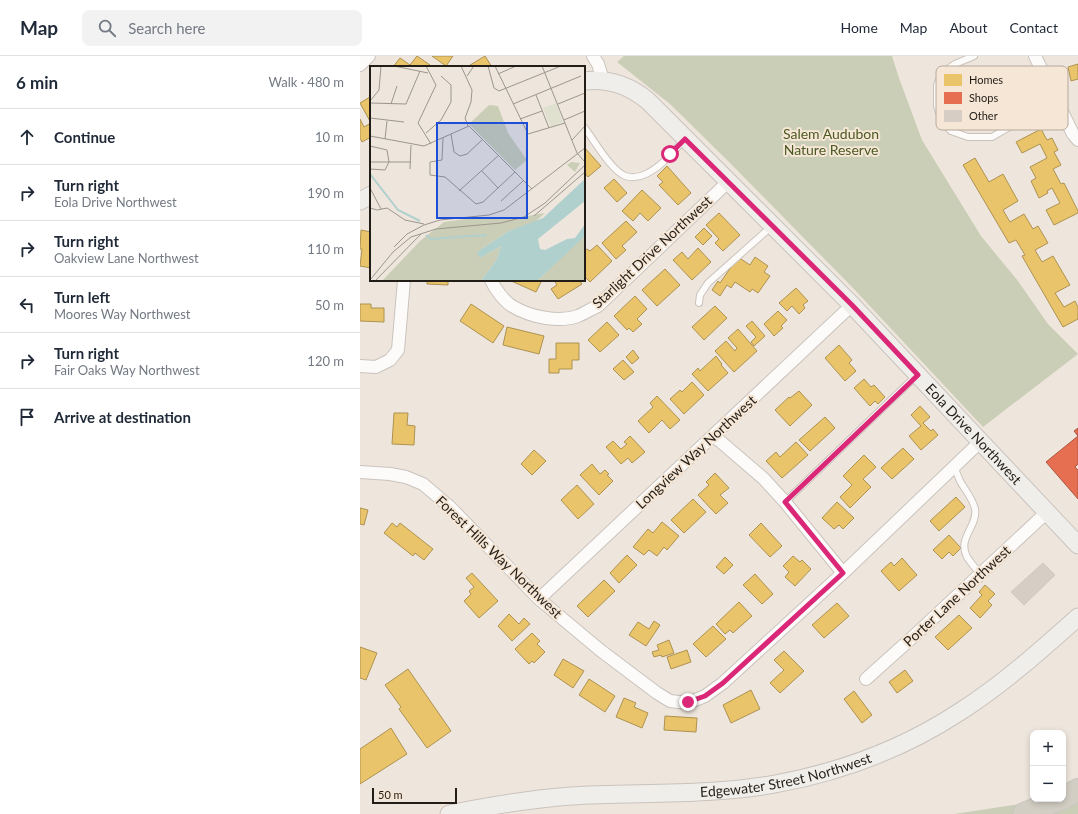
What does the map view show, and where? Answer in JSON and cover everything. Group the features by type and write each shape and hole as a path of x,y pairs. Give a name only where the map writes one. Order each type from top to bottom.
{"highway":[{"path":"1066,796 1078,790"},
{"path":"1024,814 1053,802"}],"main road":[{"name":"Eola Drive Northwest","path":"585,81 603,80 622,84 639,94 729,181 852,305 1078,545"},
{"path":"360,201 370,196"},
{"name":"Edgewater Street Northwest","path":"449,814 545,798 749,788 806,778 843,767 895,748 927,732 962,711 1027,661 1078,617"}],"street":[{"path":"360,65 369,56"},
{"path":"594,56 603,80"},
{"path":"1035,56 1040,66"},
{"path":"1068,124 1078,140"},
{"name":"Starlight Drive Northwest","path":"491,281 494,287 511,306 525,312 547,318 578,316 598,306 729,181"},
{"path":"360,366 376,367 390,360 398,350 404,281"},
{"name":"Longview Way Northwest","path":"539,599 852,305"},
{"path":"714,436 760,475 785,502 843,573 981,442"},
{"name":"Forest Hills Way Northwest","path":"360,472 390,474 406,477 423,484 450,507 539,599 600,650 656,693 670,701 688,702 705,696 723,683 843,573"},
{"name":"Porter Lane Northwest","path":"866,679 1047,512"}],"lane":[{"path":"952,66 974,56"},
{"path":"585,128 617,170 625,176 633,177 646,174 655,168 685,139"},
{"path":"950,130 968,137 992,137 1004,130"},
{"path":"699,302 700,295 708,283 773,225"},
{"path":"785,502 918,375"},
{"path":"954,466 975,510 974,521 965,536 965,544 966,555 980,574"}],"green space":[{"name":"Salem Audubon Nature Reserve","path":"624,56 892,56 922,140 981,236 1018,281 1048,324 1078,354 983,427 853,288 728,161 670,104 617,62"},
{"path":"1078,795 1078,814 954,814 1032,802 1066,802 1066,797"}],"building: Homes":[{"path":"417,56 430,65 394,66 400,58 410,65"},
{"path":"432,56 453,56 446,66"},
{"path":"485,56 491,66 469,66"},
{"path":"1078,64 1078,79 1071,81 1068,67"},
{"path":"370,97 370,121 360,103"},
{"path":"360,119 364,127 370,124 370,138 362,142 360,138"},
{"path":"1039,130 1042,130 1047,140 1052,138 1058,150 1054,152 1061,165 1053,169 1061,184 1064,183 1078,213 1054,225 1046,210 1060,203 1052,188 1047,191 1048,193 1039,198 1031,181 1036,178 1030,167 1047,158 1040,144 1022,153 1016,142"},
{"path":"585,148 601,166 588,177 585,173"},
{"path":"975,158 989,182 1003,174 1018,201 1003,210 1010,222 1024,214 1033,229 1038,226 1048,243 1035,250 1042,262 1053,256 1070,285 1055,293 1064,307 1075,301 1078,307 1078,319 1063,327 1022,256 1025,255 1016,240 1009,243 963,165"},
{"path":"667,166 691,193 678,205 659,185 663,182 657,176"},
{"path":"614,179 627,193 617,202 604,188"},
{"path":"642,190 661,208 648,221 640,213 633,221 622,211"},
{"path":"719,213 740,235 723,251 715,243 719,239 706,225"},
{"path":"626,221 637,232 622,246 626,250 616,259 602,243"},
{"path":"704,228 712,236 703,245 695,237"},
{"path":"361,230 370,232 370,268 360,266 362,249 360,249"},
{"path":"597,245 612,261 590,282 585,277 585,250 587,249 590,251"},
{"path":"698,248 711,262 692,280 673,260 682,252 688,259"},
{"path":"738,257 750,265 755,257 768,266 764,272 770,276 758,293 752,289 750,292 735,282 731,288 727,285 720,296 712,290 718,281 720,283"},
{"path":"665,269 680,285 657,306 642,290"},
{"path":"427,281 448,281 448,285 427,284"},
{"path":"511,281 542,281 536,292"},
{"path":"555,281 580,281 582,284 558,299 551,289 557,285"},
{"path":"796,288 808,301 803,305 805,308 799,314 792,306 787,311 779,303"},
{"path":"635,296 647,309 637,319 642,324 633,332 629,328 627,330 614,316"},
{"path":"360,304 371,304 371,308 384,308 384,322 360,321"},
{"path":"471,304 504,326 493,343 460,321"},
{"path":"715,306 727,318 704,340 692,327"},
{"path":"778,311 787,320 781,326 783,328 774,336 764,324"},
{"path":"752,321 765,336 754,346 751,342 756,337 746,326"},
{"path":"607,322 619,335 600,352 588,340"},
{"path":"507,327 544,336 539,354 503,345"},
{"path":"738,329 757,351 734,372 715,351 726,341 735,351 737,348 728,338"},
{"path":"556,343 579,343 579,360 572,360 572,369 559,369 559,373 549,373 549,359 556,359"},
{"path":"839,345 852,360 849,363 856,371 845,381 825,358"},
{"path":"633,350 639,358 632,364 626,357"},
{"path":"716,356 728,373 708,391 692,374 698,368 700,371"},
{"path":"623,360 634,372 624,380 613,369"},
{"path":"864,379 871,387 874,385 885,397 878,404 875,401 870,406 854,388"},
{"path":"692,382 704,395 684,414 670,399 680,390 682,392"},
{"path":"799,391 812,405 790,426 775,410 789,397 790,398"},
{"path":"657,396 680,420 670,429 662,420 649,433 638,421 653,407 650,403"},
{"path":"920,406 930,417 923,423 931,431 933,429 938,435 921,450 909,436 921,426 911,415"},
{"path":"394,413 408,413 407,425 415,426 414,445 392,444"},
{"path":"825,417 835,428 810,451 799,440"},
{"path":"630,436 645,452 632,463 628,458 621,464 606,447 613,441 621,449 627,444 624,442"},
{"path":"796,442 808,455 782,478 766,461 776,452 780,457"},
{"path":"903,448 914,459 892,479 881,468"},
{"path":"534,450 546,461 532,475 521,464"},
{"path":"864,455 876,467 863,479 871,487 850,508 840,497 852,485 843,476"},
{"path":"592,464 600,474 605,470 609,474 607,475 613,481 599,495 580,475"},
{"path":"715,473 729,488 720,495 728,503 716,514 698,495 709,485 706,482"},
{"path":"577,485 594,504 578,519 561,500"},
{"path":"956,497 965,507 939,531 930,521"},
{"path":"693,499 706,512 684,533 671,520"},
{"path":"837,502 854,518 843,529 839,525 834,529 822,518"},
{"path":"360,508 368,510 364,525 360,524"},
{"path":"662,522 679,536 667,550 664,547 657,556 649,550 644,555 633,547 648,529 653,533"},
{"path":"392,523 397,527 400,523 433,549 424,560 415,553 413,556 384,533"},
{"path":"761,523 782,546 770,557 749,535"},
{"path":"949,535 961,548 953,556 949,552 942,559 933,550"},
{"path":"627,555 637,565 619,583 610,573"},
{"path":"793,556 800,562 802,560 811,569 795,586 785,577 789,572 783,566"},
{"path":"725,557 733,565 724,574 716,567"},
{"path":"902,558 917,575 899,591 881,571 891,562 894,566"},
{"path":"472,573 498,601 479,618 464,601 471,594 469,591 474,587 466,578"},
{"path":"755,574 773,594 762,604 743,585"},
{"path":"604,580 615,591 588,617 577,606"},
{"path":"985,585 995,594 988,601 992,605 980,618 970,608 982,595 979,592"},
{"path":"739,602 752,616 733,633 730,630 725,634 716,624"},
{"path":"837,603 849,616 824,638 812,625"},
{"path":"509,614 519,624 524,618 530,624 512,641 498,626"},
{"path":"959,615 972,628 948,650 935,637"},
{"path":"654,621 660,625 646,646 629,635 638,622 649,629"},
{"path":"713,626 726,639 706,657 693,644"},
{"path":"532,633 540,641 537,644 545,652 534,663 532,661 529,664 515,649"},
{"path":"669,640 674,653 662,657 661,655 654,657 652,652 659,650 657,645"},
{"path":"360,647 377,653 366,680 360,678"},
{"path":"687,650 691,662 671,669 667,657"},
{"path":"784,651 804,671 780,693 770,683 784,670 774,660"},
{"path":"563,659 584,671 573,688 554,675"},
{"path":"408,669 451,731 427,748 399,709 401,707 385,685"},
{"path":"905,670 913,681 897,693 889,682"},
{"path":"589,679 615,696 605,712 579,695"},
{"path":"751,690 760,709 731,723 723,705"},
{"path":"854,691 872,715 862,723 844,699"},
{"path":"624,698 636,703 634,707 648,713 642,728 616,717"},
{"path":"665,716 697,718 696,732 664,730"},
{"path":"391,728 407,754 360,784 360,749"}],"building: Shops":[{"path":"1078,428 1078,436 1074,431"},
{"path":"1078,436 1078,464 1075,467 1078,470 1078,499 1046,462"}],"building: Other":[{"path":"1043,563 1055,575 1024,605 1011,592"}],"route":[{"path":"670,154 685,139 729,181 852,305 918,375 785,502 843,573 723,683 705,696 688,702"}]}
